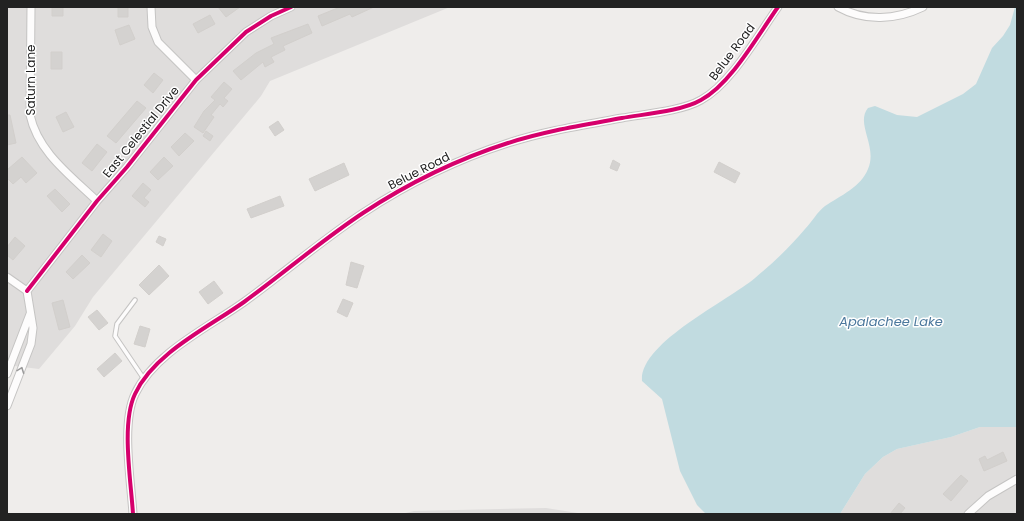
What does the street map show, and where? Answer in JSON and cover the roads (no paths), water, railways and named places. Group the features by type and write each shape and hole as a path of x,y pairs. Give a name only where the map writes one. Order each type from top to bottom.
{"street":[{"name":"Saturn Lane","path":"31,7 30,115 32,127 44,149 97,201"},
{"path":"151,7 152,27 158,42 196,80"},
{"name":"East Celestial Drive","path":"27,291 97,201 127,167 196,80 246,32 271,16 291,7"},
{"name":"Belue Road","path":"133,514 128,420 134,395 144,380 172,351 266,286 361,214 403,189 459,162 509,143 561,130 660,111 702,99 714,91 732,71 778,7"},
{"path":"838,7 857,15 871,17 896,16 923,7"},
{"path":"7,277 27,291 33,328 31,344 7,406"},
{"path":"7,374 30,314"},
{"path":"968,514 988,496 1017,479"}],"lane":[{"path":"135,300 117,324 115,336 144,380"}],"water":[{"name":"Apalachee Lake","path":"1015,7 1017,7 1017,427 980,427 951,437 897,449 883,457 865,474 840,514 706,514 697,505 680,471 662,399 642,381 645,367 655,352 669,338 755,278 775,261 808,226 822,208 850,190 860,181 868,169 870,160 869,144 864,121 868,108 875,106 897,115 917,117 963,94 976,84 992,48 1003,36 1010,25"}]}
